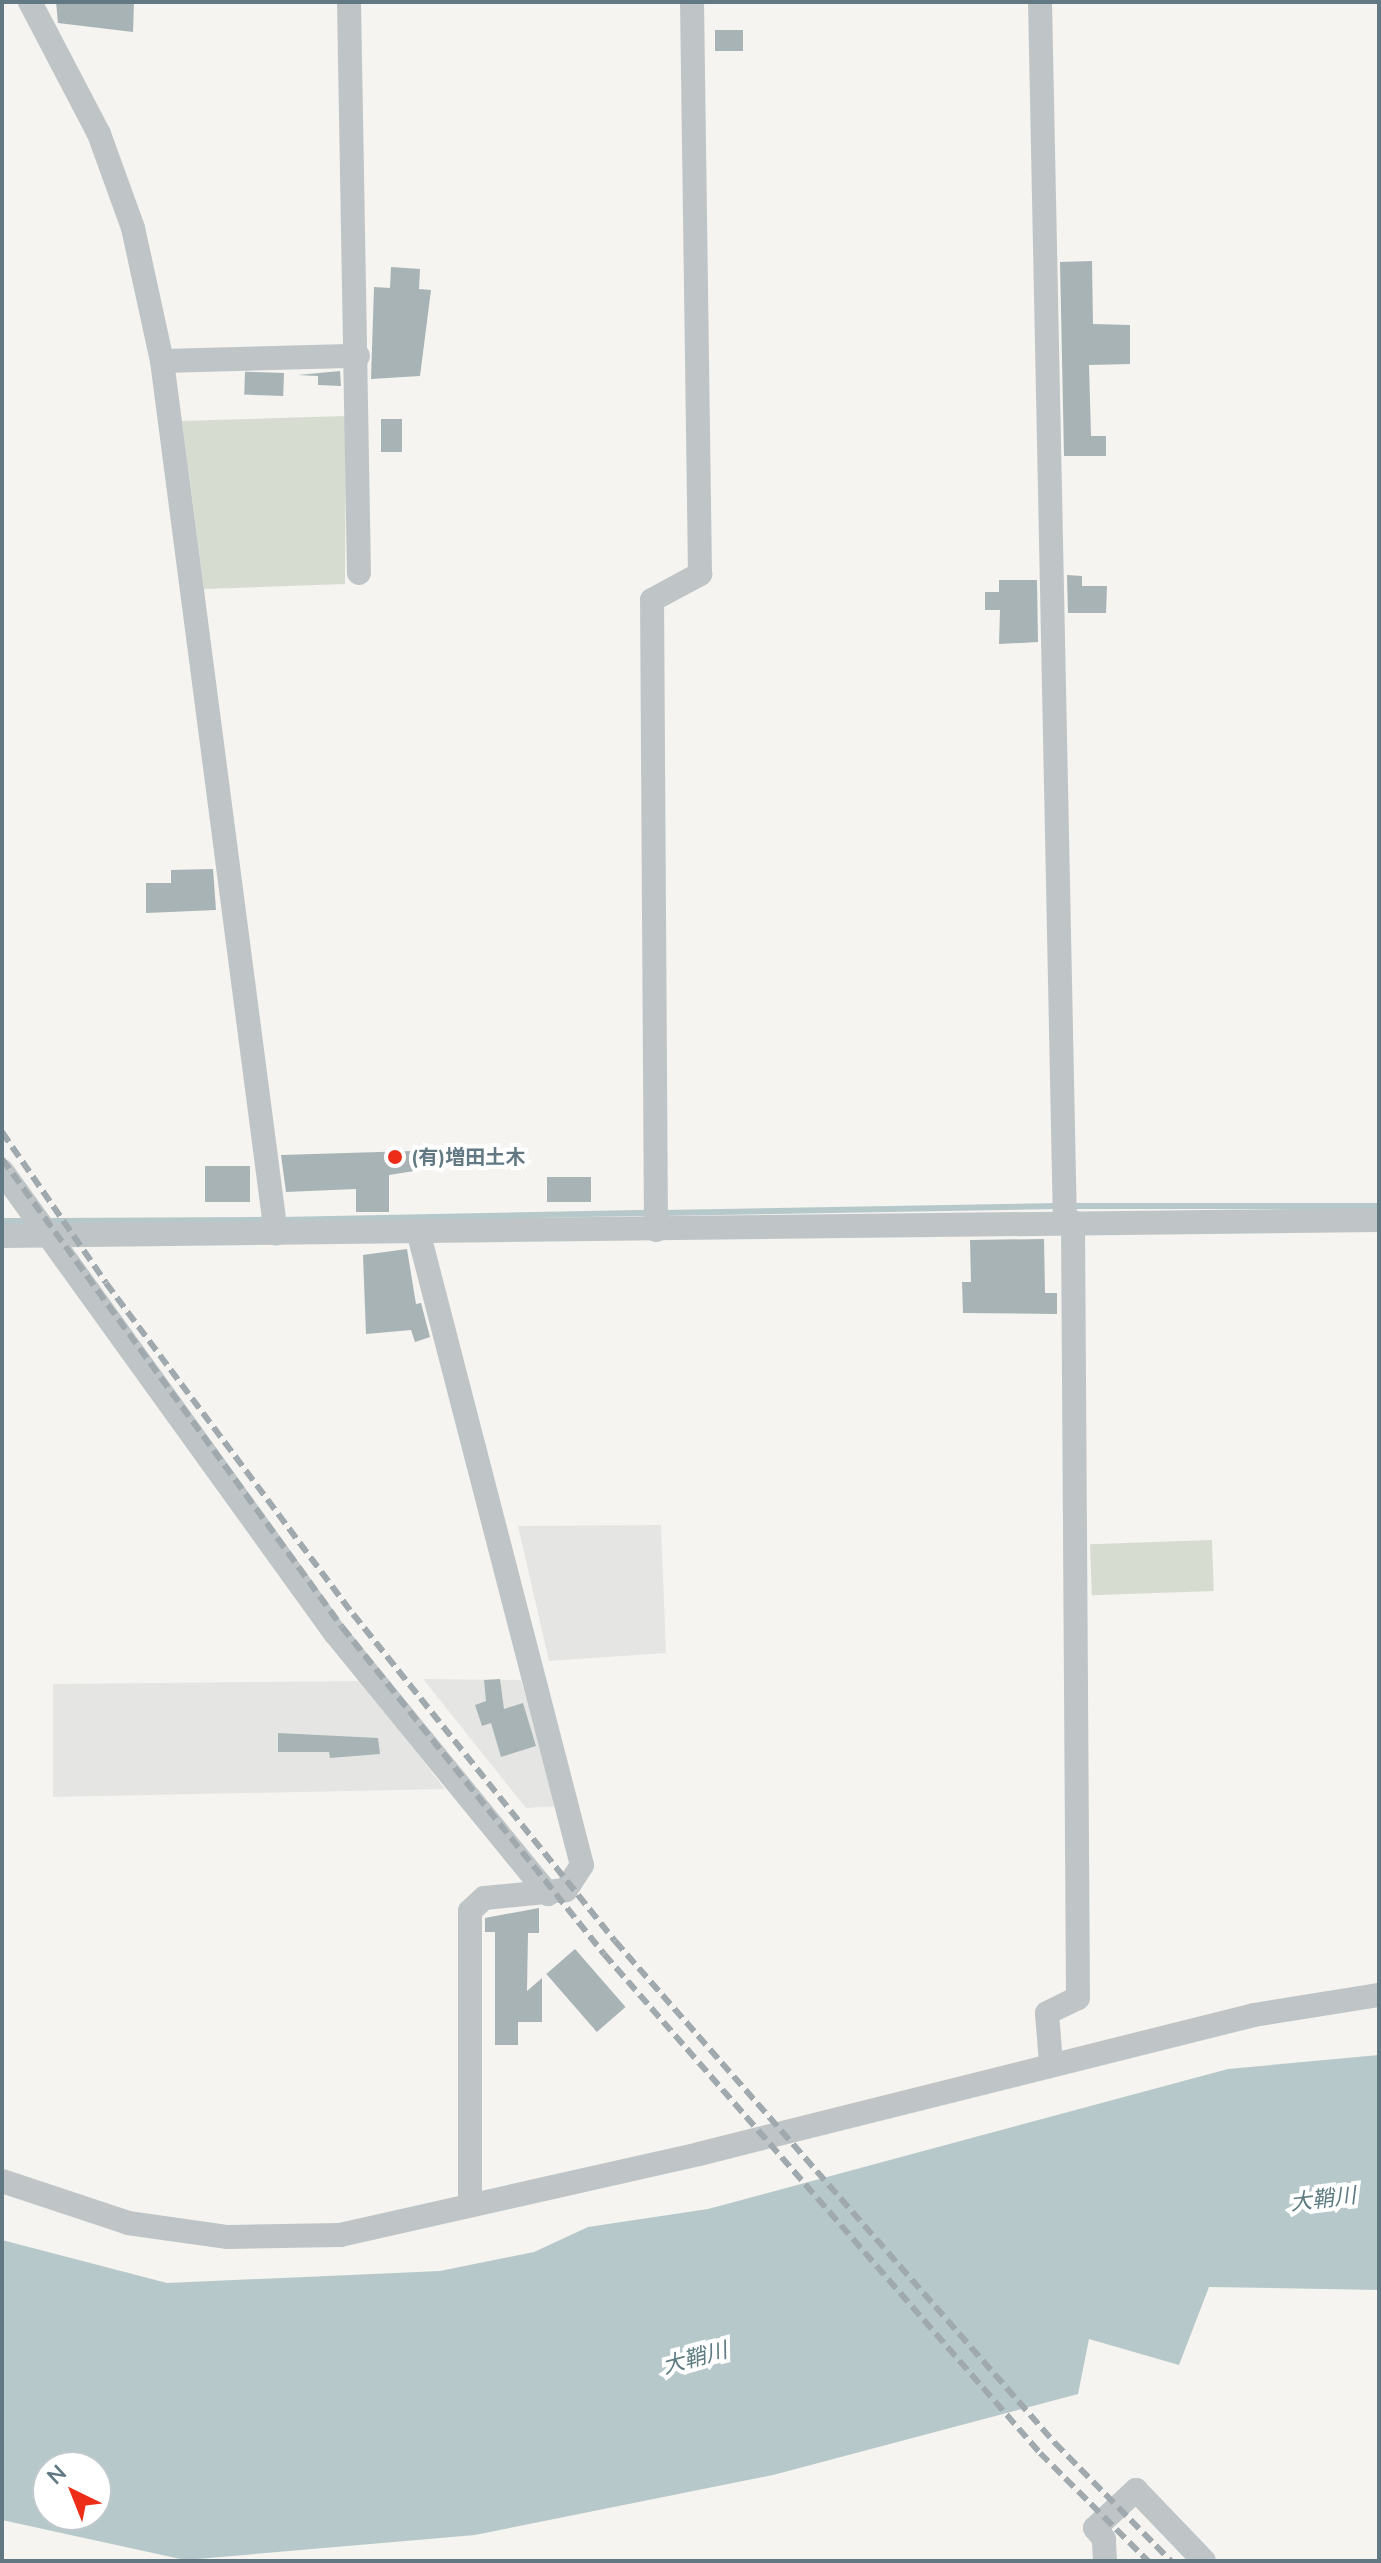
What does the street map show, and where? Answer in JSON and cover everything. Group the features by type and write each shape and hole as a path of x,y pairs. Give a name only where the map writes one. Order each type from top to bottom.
{"street":[{"path":"30,2 99,134 133,228 162,361 275,1224"},
{"path":"349,2 358,356 359,573"},
{"path":"657,1219 652,600 700,574 692,2"},
{"path":"1040,2 1067,1216 1078,1998 1047,2013 1051,2063"},
{"path":"162,361 358,356"},
{"path":"2,1171 335,1633 548,1894"},
{"path":"2,1236 40,1226 275,1224 418,1231 657,1219 1067,1216 1379,1220"},
{"path":"418,1231 582,1865 566,1890 484,1898 470,1911 470,2205"},
{"path":"2,2181 128,2223 228,2237 340,2235 699,2154 1051,2063 1254,2015 1379,1995"},
{"path":"1105,2561 1104,2539 1095,2528 1136,2490 1204,2561"}],"shaded area":[{"path":"346,416 345,584 204,589 182,421"},
{"path":"661,1525 666,1653 549,1661 518,1526"},
{"path":"1212,1540 1214,1591 1092,1595 1090,1544"},
{"path":"423,1679 521,1680 560,1806 526,1808"},
{"path":"362,1681 445,1789 53,1797 53,1684"}],"water":[{"name":"大鞘川","path":"1379,2055 1379,2290 1209,2287 1179,2365 1089,2339 1078,2394 773,2475 475,2535 185,2560 52,2531 112,2531 112,2451 32,2451 32,2527 2,2520 2,2240 167,2283 440,2271 534,2252 588,2227 708,2209 1228,2069"}],"building":[{"path":"56,2 134,2 133,32 58,23"},
{"path":"715,30 743,30 743,51 715,51"},
{"path":"1092,261 1093,324 1130,325 1130,364 1089,365 1091,436 1106,436 1106,456 1064,456 1060,262"},
{"path":"391,267 420,269 419,289 431,290 420,376 371,379 374,287 390,288"},
{"path":"340,371 341,386 318,385 318,376 298,375"},
{"path":"245,372 284,373 283,396 244,395"},
{"path":"381,419 402,419 402,452 381,452"},
{"path":"1067,575 1082,576 1082,586 1107,586 1106,613 1068,613"},
{"path":"999,580 1037,580 1038,642 999,644 1000,610 985,610 985,592 999,592"},
{"path":"213,869 216,910 146,913 146,883 171,883 171,870"},
{"path":"445,1150 446,1166 389,1175 389,1212 356,1212 356,1189 286,1192 281,1155"},
{"path":"205,1166 250,1166 250,1202 205,1202"},
{"path":"547,1177 591,1177 591,1202 547,1202"},
{"path":"1044,1239 1045,1293 1057,1293 1057,1314 963,1313 962,1282 971,1282 970,1240"},
{"path":"407,1249 416,1304 421,1303 430,1337 415,1342 411,1330 366,1334 363,1255"},
{"path":"500,1679 504,1709 523,1703 536,1746 501,1757 491,1723 482,1726 475,1705 486,1701 484,1680"},
{"path":"278,1733 378,1738 380,1754 330,1758 329,1752 278,1752"},
{"path":"539,1908 539,1933 528,1933 527,1991 542,1978 542,2022 518,2022 518,2045 495,2045 495,1932 485,1932 485,1918"},
{"path":"575,1949 626,2007 597,2032 546,1974"}],"waterway":[{"path":"663,1213 1059,1206"},
{"path":"1071,1206 1379,1206"},
{"path":"279,1220 651,1213"},
{"path":"47,1221 268,1220"},
{"path":"2,1221 32,1221"}],"railway":[{"path":"2,1132 106,1283 353,1614 615,1941 1055,2443 1171,2561"},
{"path":"2,1159 342,1627 604,1954 1040,2453 1148,2561"}],"place":[{"name":"(有)増田土木","path":"395,1157"}]}
